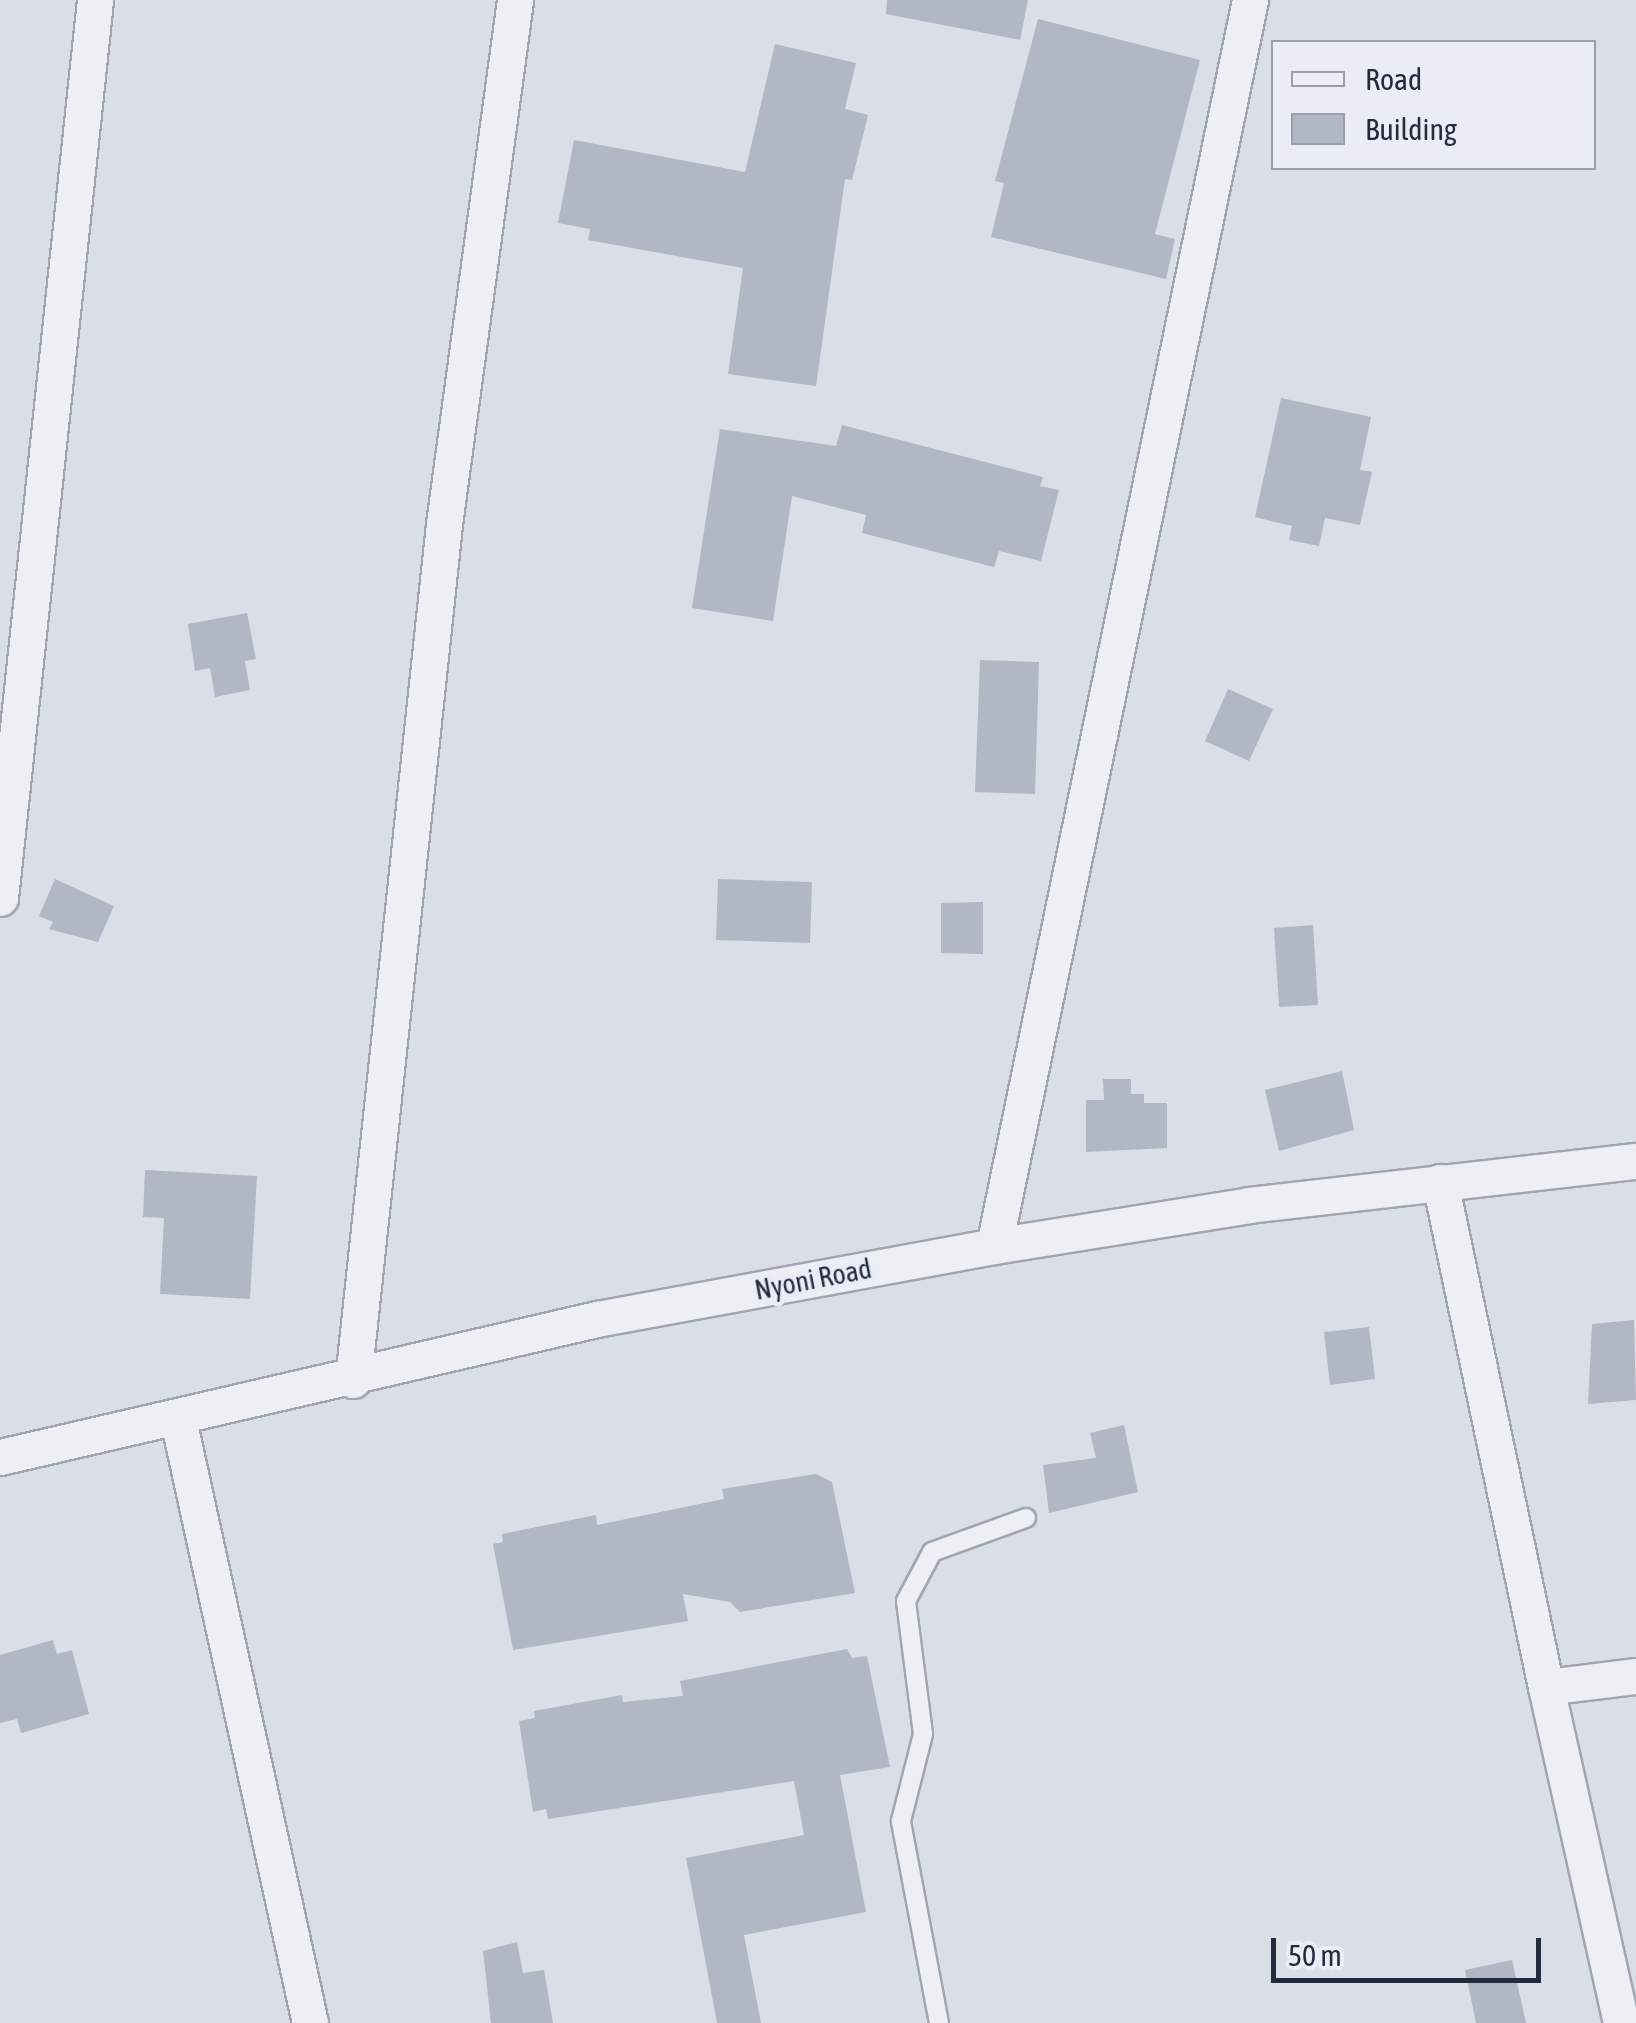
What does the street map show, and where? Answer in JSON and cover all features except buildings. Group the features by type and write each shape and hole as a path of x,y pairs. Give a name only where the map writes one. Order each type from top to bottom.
{"street":[{"path":"0,898 96,0"},
{"path":"353,1380 444,524 515,0"},
{"path":"994,1246 1250,0"},
{"name":"Nyoni Road","path":"0,1457 353,1380 598,1319 994,1246 1440,1182 1636,1161"},
{"path":"1440,1182 1546,1687 1622,2023"},
{"path":"178,1420 310,2023"},
{"path":"1546,1687 1636,1676"}],"lane":[{"path":"939,2023 900,1821 923,1734 906,1602 932,1552 1026,1518"}]}
